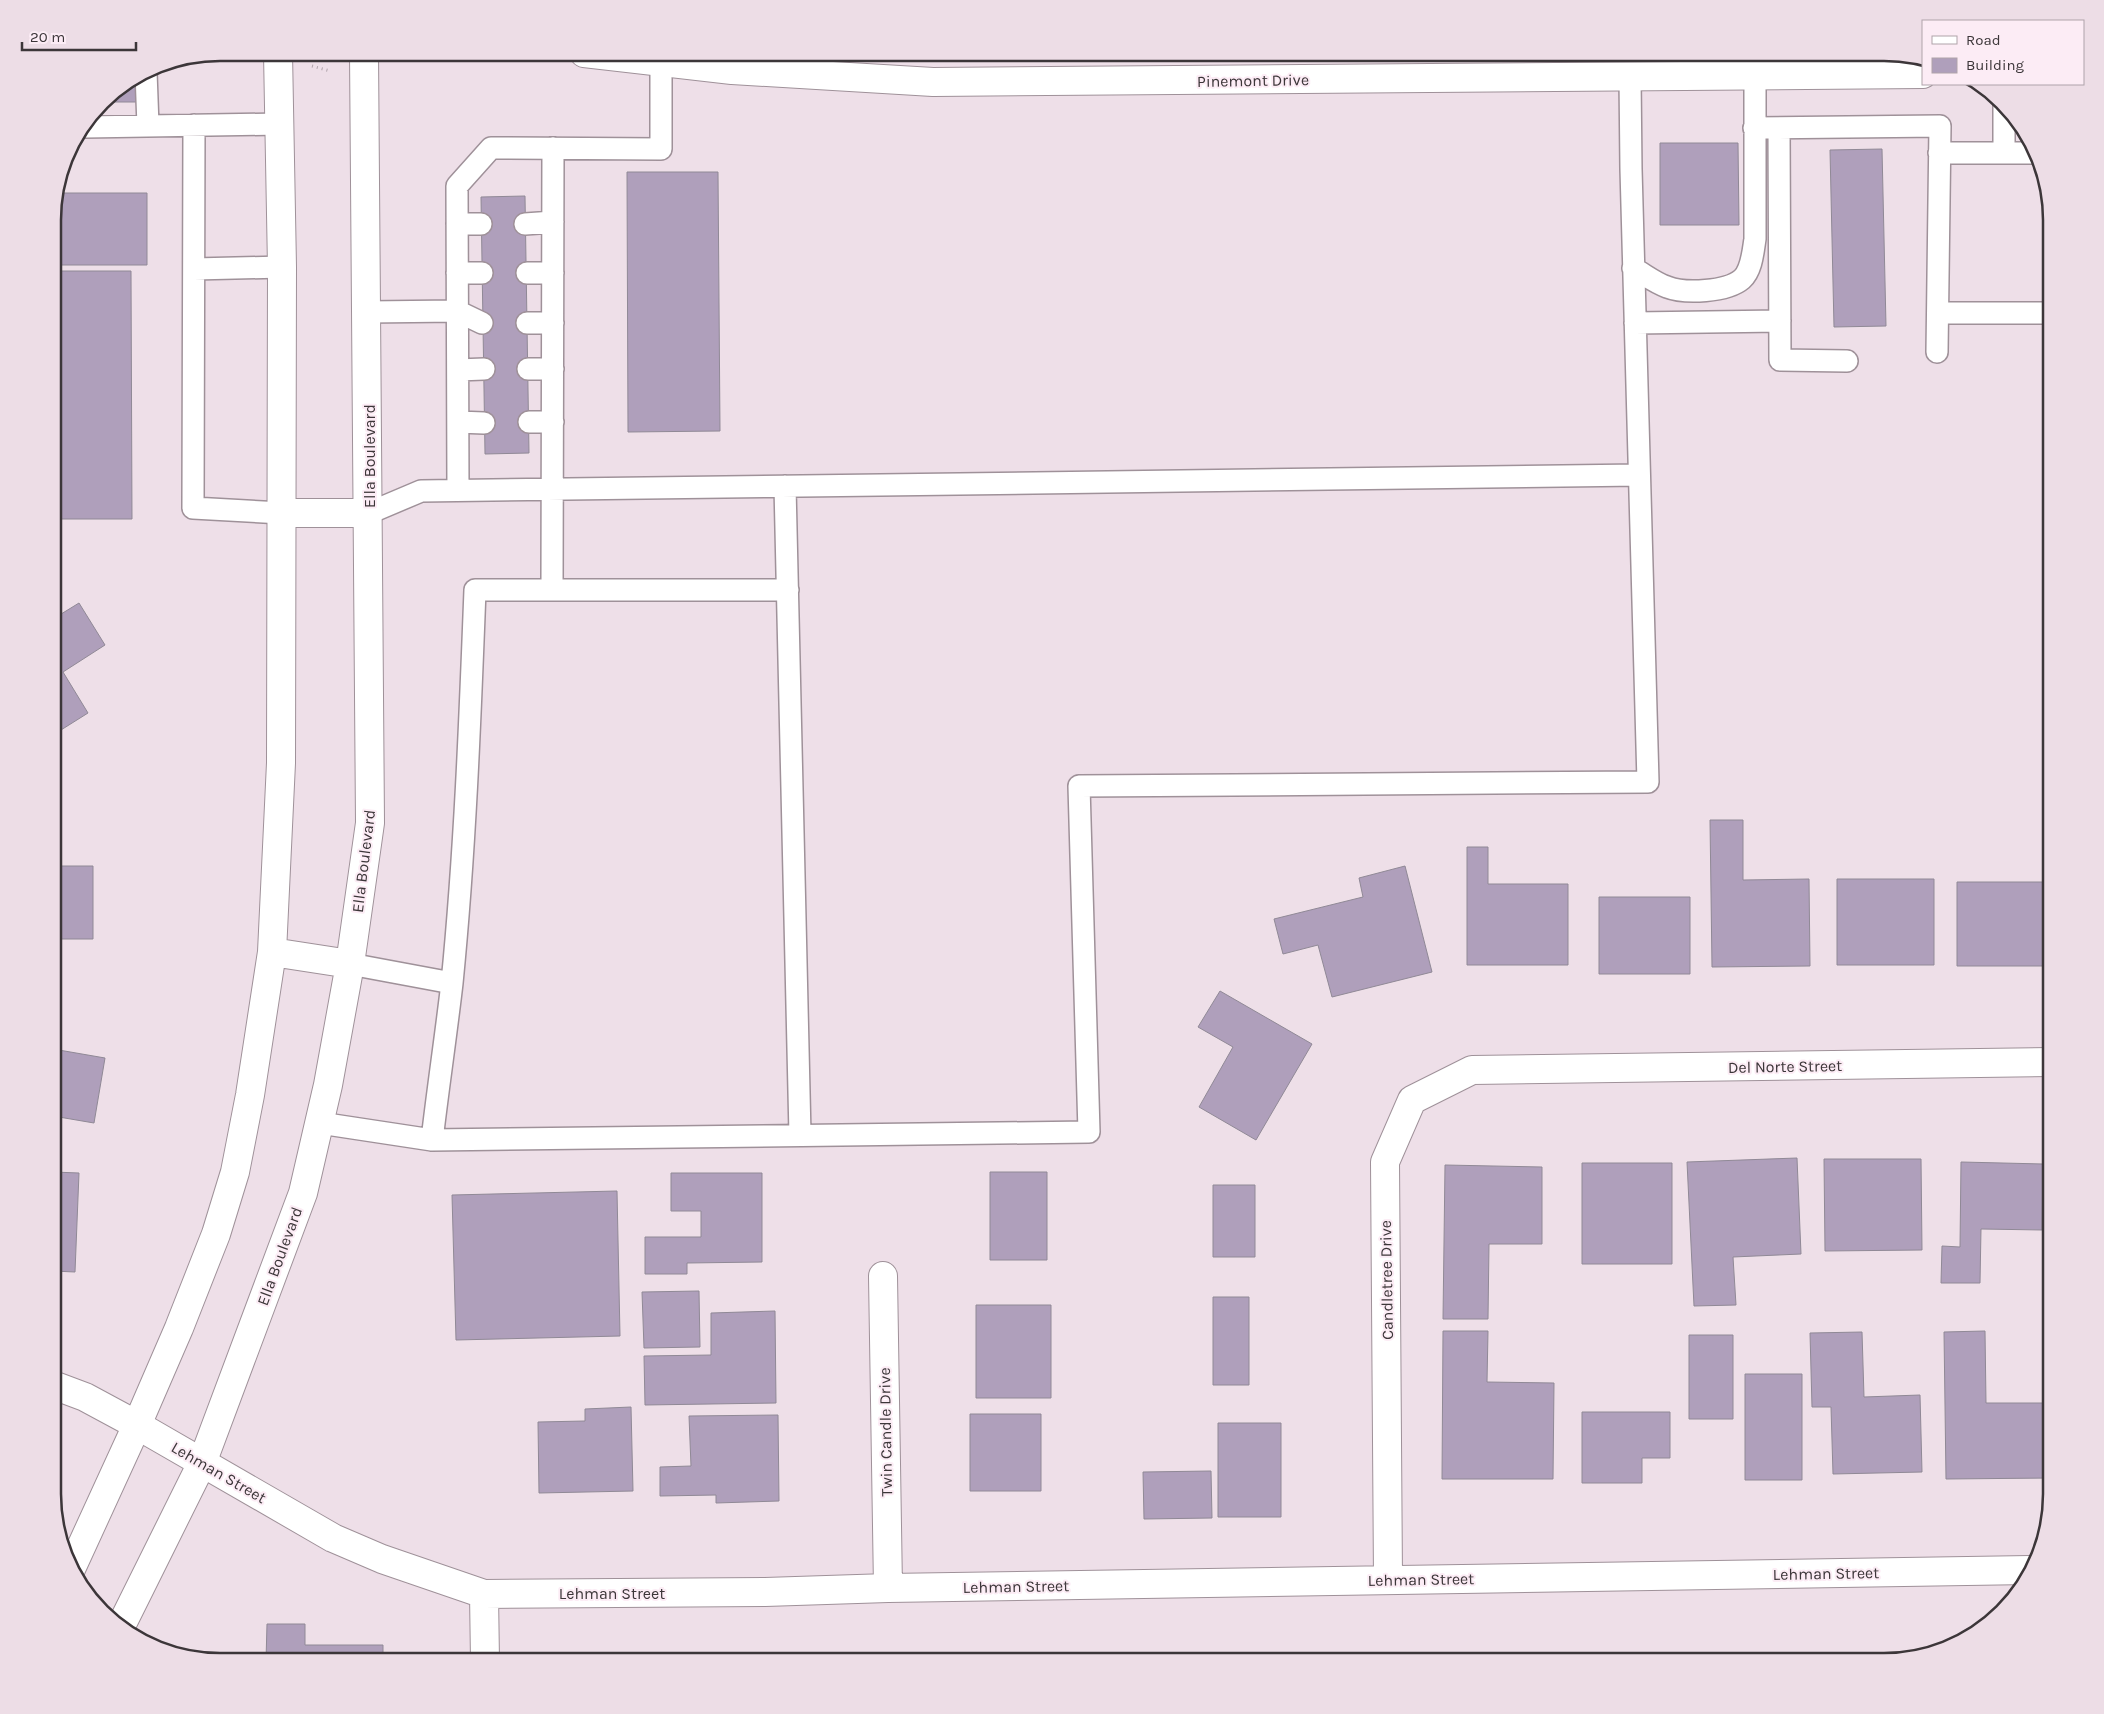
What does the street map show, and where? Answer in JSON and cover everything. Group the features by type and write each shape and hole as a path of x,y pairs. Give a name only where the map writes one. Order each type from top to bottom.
{"main road":[{"path":"75,1559 179,1328 216,1234 235,1172 250,1095 272,952 280,763 282,513 282,267 278,61"},
{"name":"Ella Boulevard","path":"124,1620 202,1463 302,1193 328,1085 350,964 370,823 368,312 364,61"},
{"name":"Pinemont Drive","path":"653,61 732,70 933,82 1630,64 1755,76 1922,74"},
{"path":"282,513 369,513"},
{"path":"272,952 350,964"},
{"name":"Del Norte Street","path":"1518,1070 2043,1062"},
{"name":"Candletree Drive","path":"1388,1579 1384,1162 1412,1100 1472,1070 1518,1070"},
{"name":"Twin Candle Drive","path":"883,1276 888,1588"},
{"name":"Lehman Street","path":"62,1388 85,1397 137,1425 333,1538 382,1559 484,1594 765,1592 1388,1579 2023,1570"},
{"path":"484,1594 485,1653"}],"lane":[{"path":"458,490 457,186 491,148 661,149 661,62"},
{"path":"320,1122 432,1140 800,1134 1089,1132 1079,786 1648,782 1633,268 1630,64"},
{"path":"1633,268 1667,287 1696,291 1722,288 1743,278 1752,261 1756,239 1755,76"},
{"path":"146,80 148,126"},
{"path":"2004,117 2004,153"},
{"path":"93,126 280,124"},
{"path":"194,125 193,508 282,513"},
{"path":"1754,128 1940,126 1937,352"},
{"path":"1779,128 1780,360 1847,361"},
{"path":"552,590 553,148"},
{"path":"1939,153 2027,153"},
{"path":"525,224 553,222"},
{"path":"457,224 481,224"},
{"path":"194,269 282,267"},
{"path":"457,274 482,273"},
{"path":"526,273 553,273"},
{"path":"368,312 457,311 482,323"},
{"path":"1938,313 2043,313"},
{"path":"1635,323 1780,322"},
{"path":"527,323 553,323"},
{"path":"458,370 484,369"},
{"path":"528,369 553,369"},
{"path":"458,422 484,423"},
{"path":"529,422 553,422"},
{"path":"369,513 421,491 1639,475"},
{"path":"785,486 800,1134"},
{"path":"432,1140 452,983 467,787 475,590 788,590"},
{"path":"350,964 452,983"}],"path":[{"path":"311,66 333,72"}],"building":[{"path":"150,78 150,102 114,102"},
{"path":"1660,143 1738,143 1739,225 1660,225"},
{"path":"1882,149 1886,326 1834,327 1830,150"},
{"path":"627,172 718,172 720,431 628,432"},
{"path":"64,193 147,193 147,265 62,265 62,210"},
{"path":"525,196 529,453 485,454 481,197"},
{"path":"62,271 131,271 132,519 62,519"},
{"path":"79,603 105,645 63,672 88,713 62,729 62,613"},
{"path":"1710,820 1743,820 1743,880 1809,879 1810,966 1712,967"},
{"path":"1467,847 1488,847 1488,884 1568,884 1568,965 1467,965"},
{"path":"62,866 93,866 93,939 62,939"},
{"path":"1405,866 1432,972 1332,997 1318,945 1283,954 1274,919 1363,897 1359,878"},
{"path":"1837,879 1934,879 1934,965 1837,965"},
{"path":"1957,882 2043,882 2043,966 1957,966"},
{"path":"1599,897 1690,897 1690,974 1599,974"},
{"path":"1220,991 1312,1044 1256,1140 1199,1107 1233,1047 1198,1027"},
{"path":"62,1051 105,1058 94,1123 62,1118"},
{"path":"1797,1158 1801,1254 1733,1257 1736,1305 1694,1306 1687,1162"},
{"path":"1824,1159 1921,1159 1922,1250 1825,1251"},
{"path":"1961,1162 2043,1164 2042,1230 1981,1229 1980,1283 1941,1283 1942,1246 1960,1247"},
{"path":"1582,1163 1672,1163 1672,1264 1582,1264"},
{"path":"1445,1165 1542,1167 1542,1244 1489,1244 1488,1319 1443,1319"},
{"path":"62,1172 79,1173 75,1272 62,1271"},
{"path":"990,1172 1047,1172 1047,1260 990,1260"},
{"path":"671,1173 762,1173 762,1262 687,1263 687,1274 645,1274 645,1237 701,1237 701,1211 671,1211"},
{"path":"1213,1185 1255,1185 1255,1257 1213,1257"},
{"path":"617,1191 620,1336 456,1340 452,1195"},
{"path":"699,1291 700,1347 644,1348 642,1292"},
{"path":"1213,1297 1249,1297 1249,1385 1213,1385"},
{"path":"976,1305 1051,1305 1051,1398 976,1398"},
{"path":"775,1311 776,1403 645,1405 644,1356 711,1355 711,1313"},
{"path":"1443,1331 1488,1331 1487,1382 1554,1383 1553,1479 1442,1479"},
{"path":"1985,1331 1986,1403 2043,1403 2043,1478 1946,1479 1944,1332"},
{"path":"1862,1332 1864,1397 1920,1395 1922,1472 1833,1474 1831,1407 1812,1407 1810,1333"},
{"path":"1689,1335 1733,1335 1733,1419 1689,1419"},
{"path":"1745,1374 1802,1374 1802,1480 1745,1480"},
{"path":"631,1407 633,1491 539,1493 538,1422 585,1421 585,1409"},
{"path":"1582,1412 1670,1412 1670,1458 1642,1458 1642,1483 1582,1483"},
{"path":"970,1414 1041,1414 1041,1491 970,1491"},
{"path":"778,1415 779,1501 716,1503 716,1495 660,1496 660,1467 691,1466 689,1416"},
{"path":"1218,1423 1281,1423 1281,1517 1218,1517"},
{"path":"1211,1471 1212,1518 1144,1519 1143,1472"},
{"path":"267,1624 305,1624 305,1645 383,1645 383,1653 266,1653"}]}
